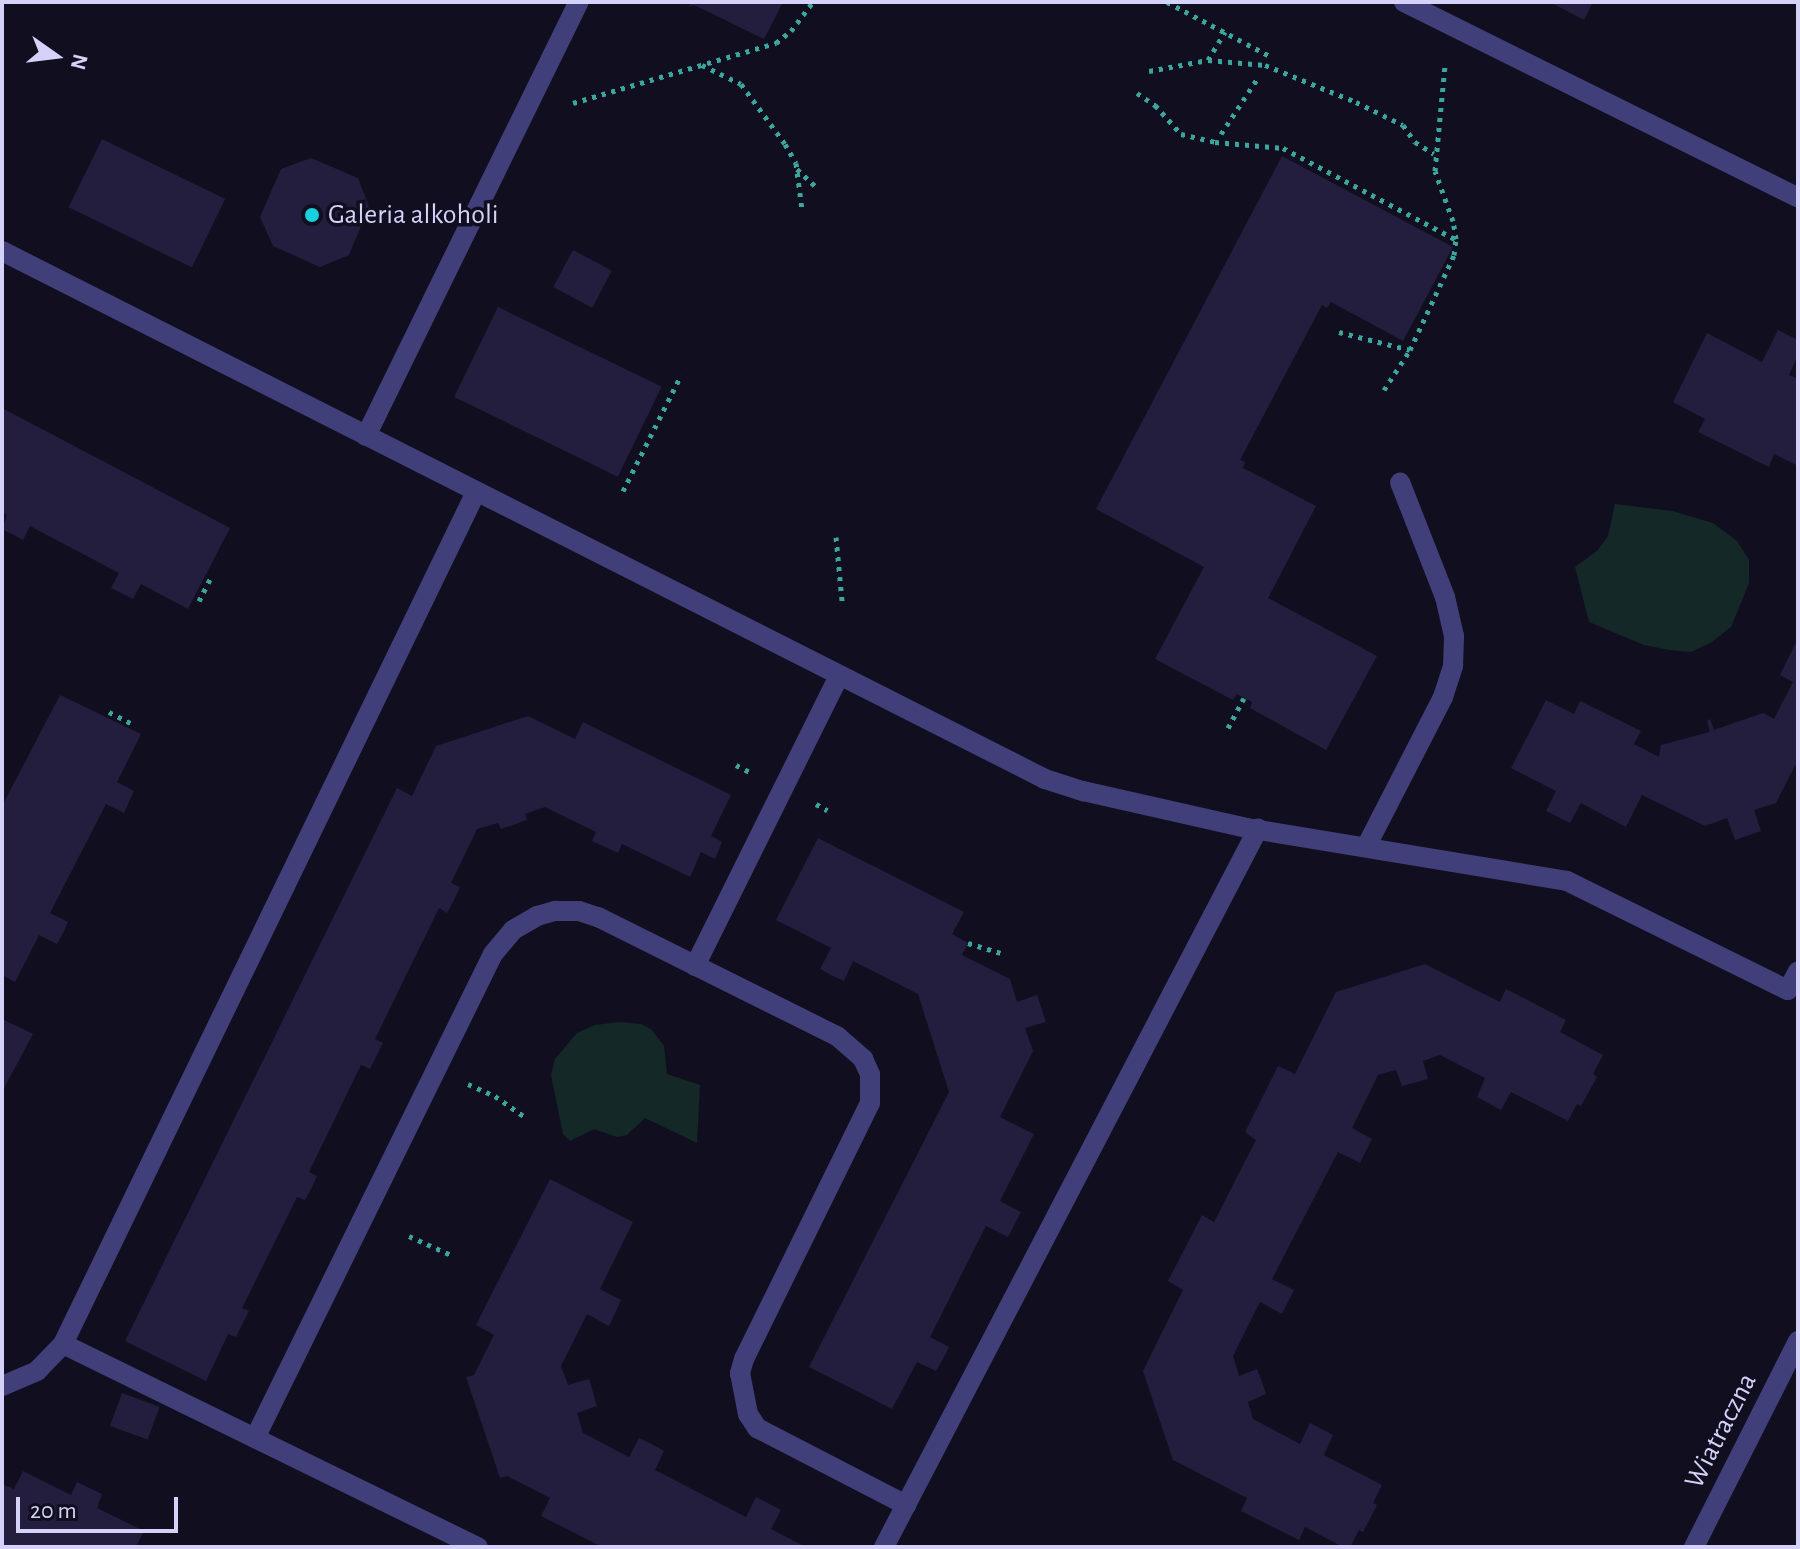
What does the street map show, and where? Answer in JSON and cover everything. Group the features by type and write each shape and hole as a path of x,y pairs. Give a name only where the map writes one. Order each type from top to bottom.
{"street":[{"path":"366,436 579,2"},
{"path":"1404,2 1798,198"},
{"path":"2,251 1045,779 1106,797 1258,829 1567,881 1788,990 1798,971"},
{"path":"1366,847 1443,697 1453,666 1454,636 1445,597 1400,482"},
{"path":"2,1386 37,1371 63,1344 476,492"},
{"path":"695,966 839,676"},
{"path":"884,1547 1258,829"},
{"path":"255,1438 493,954 513,930 537,916 555,911 579,911 598,917 837,1036 855,1049 870,1074 870,1103 744,1359 740,1373 748,1414 757,1428 906,1505"},
{"name":"Wiatraczna","path":"1694,1547 1798,1341"},
{"path":"63,1344 478,1547"}],"path":[{"path":"522,118 776,43 791,31 813,2"},
{"path":"1167,2 1270,56"},
{"path":"1384,390 1410,350 1448,272 1456,239 1435,171 1434,154 1450,25"},
{"path":"1208,60 1225,32"},
{"path":"1149,71 1208,60 1265,65 1403,125 1415,142 1434,154"},
{"path":"701,65 741,84 785,144 796,168 802,210"},
{"path":"1221,134 1259,76"},
{"path":"1137,93 1155,105 1181,134 1215,142 1283,148 1456,239"},
{"path":"796,168 815,186"},
{"path":"1339,332 1410,350"},
{"path":"623,491 681,375"},
{"path":"836,537 842,601"},
{"path":"199,601 210,579"},
{"path":"1228,728 1244,698"},
{"path":"109,712 136,726"},
{"path":"968,943 1001,953"},
{"path":"434,1070 495,1096 526,1118"},
{"path":"409,1236 453,1256"}],"green space":[{"path":"1615,504 1672,511 1713,523 1737,541 1749,560 1749,583 1731,627 1712,642 1691,652 1644,645 1589,622 1575,567 1597,551 1608,536"},
{"path":"619,1022 641,1024 652,1030 664,1046 667,1074 700,1085 697,1143 645,1118 627,1135 617,1137 594,1129 570,1141 563,1134 551,1075 555,1059 577,1033 595,1025"}],"building":[{"path":"694,2 783,2 764,39 694,5 687,7"},
{"path":"1550,2 1593,2 1584,20"},
{"path":"102,139 225,199 192,267 69,207"},
{"path":"1282,156 1453,247 1403,341 1331,302 1327,308 1322,305 1240,460 1245,462 1243,468 1316,506 1268,598 1377,656 1326,750 1250,708 1252,702 1237,694 1233,700 1155,659 1204,567 1096,509"},
{"path":"311,158 358,178 369,207 349,255 320,267 273,246 260,217 281,169"},
{"path":"573,250 612,271 592,308 553,287"},
{"path":"498,307 662,387 618,477 454,397"},
{"path":"1778,330 1798,340 1798,355 1789,375 1798,379 1798,466 1774,454 1769,467 1698,432 1705,419 1673,402 1707,333 1762,362"},
{"path":"2,408 230,528 188,609 141,584 133,599 111,588 119,573 30,526 23,540 2,529 7,515 2,512"},
{"path":"1798,638 1798,760 1776,803 1754,810 1761,831 1735,840 1727,818 1705,826 1642,795 1626,827 1581,803 1570,823 1546,811 1556,791 1511,768 1546,700 1574,714 1580,701 1641,731 1634,744 1659,757 1661,745 1710,732 1707,721 1710,719 1714,730 1763,713 1774,719 1793,682 1780,675"},
{"path":"60,695 141,734 117,782 134,791 124,813 106,804 50,913 68,922 63,933 57,944 39,935 15,982 2,975 2,806"},
{"path":"528,716 575,739 583,722 731,795 711,836 722,842 715,859 701,852 690,877 622,844 618,853 592,841 596,832 545,807 525,814 527,820 501,829 498,823 477,829 451,883 460,887 454,900 447,913 439,908 375,1039 383,1043 370,1069 361,1065 309,1172 317,1176 311,1189 305,1200 297,1197 242,1308 249,1311 236,1337 228,1334 206,1381 125,1341 397,788 412,796 436,746"},
{"path":"818,838 964,912 952,934 968,943 962,955 1010,979 1017,1002 1037,995 1046,1022 1025,1028 1033,1051 1000,1117 1034,1134 1000,1201 1021,1212 1008,1237 986,1226 930,1337 949,1347 943,1359 936,1371 917,1362 892,1409 809,1367 949,1092 918,994 853,961 844,981 831,975 820,969 831,948 776,920"},
{"path":"1425,964 1500,1002 1506,989 1566,1020 1560,1032 1603,1055 1593,1074 1597,1077 1581,1106 1577,1104 1568,1121 1511,1092 1501,1110 1477,1097 1485,1078 1440,1055 1423,1061 1428,1079 1402,1086 1396,1070 1378,1075 1352,1128 1372,1139 1360,1163 1338,1152 1272,1279 1294,1290 1282,1314 1260,1302 1233,1356 1239,1376 1257,1369 1266,1394 1248,1402 1253,1419 1300,1444 1310,1423 1333,1435 1324,1455 1382,1485 1373,1503 1377,1505 1363,1532 1359,1530 1350,1547 1343,1547 1305,1527 1299,1540 1241,1511 1247,1498 1173,1460 1143,1371 1183,1290 1168,1281 1202,1215 1214,1222 1256,1140 1245,1132 1278,1066 1295,1074 1336,992"},
{"path":"2,1019 33,1034 2,1092"},
{"path":"550,1179 633,1222 600,1289 621,1300 609,1326 587,1314 561,1366 568,1385 589,1379 597,1406 577,1413 583,1433 629,1457 639,1438 650,1443 664,1451 655,1470 746,1517 756,1497 781,1510 771,1529 806,1547 602,1547 541,1516 550,1498 507,1476 500,1478 466,1377 474,1375 494,1335 476,1325"},
{"path":"122,1393 160,1407 148,1440 110,1426"},
{"path":"23,1471 71,1495 77,1482 102,1494 97,1508 144,1531 136,1547 2,1547 2,1484 14,1489"}],"place":[{"name":"Galeria alkoholi","path":"312,215"}]}
